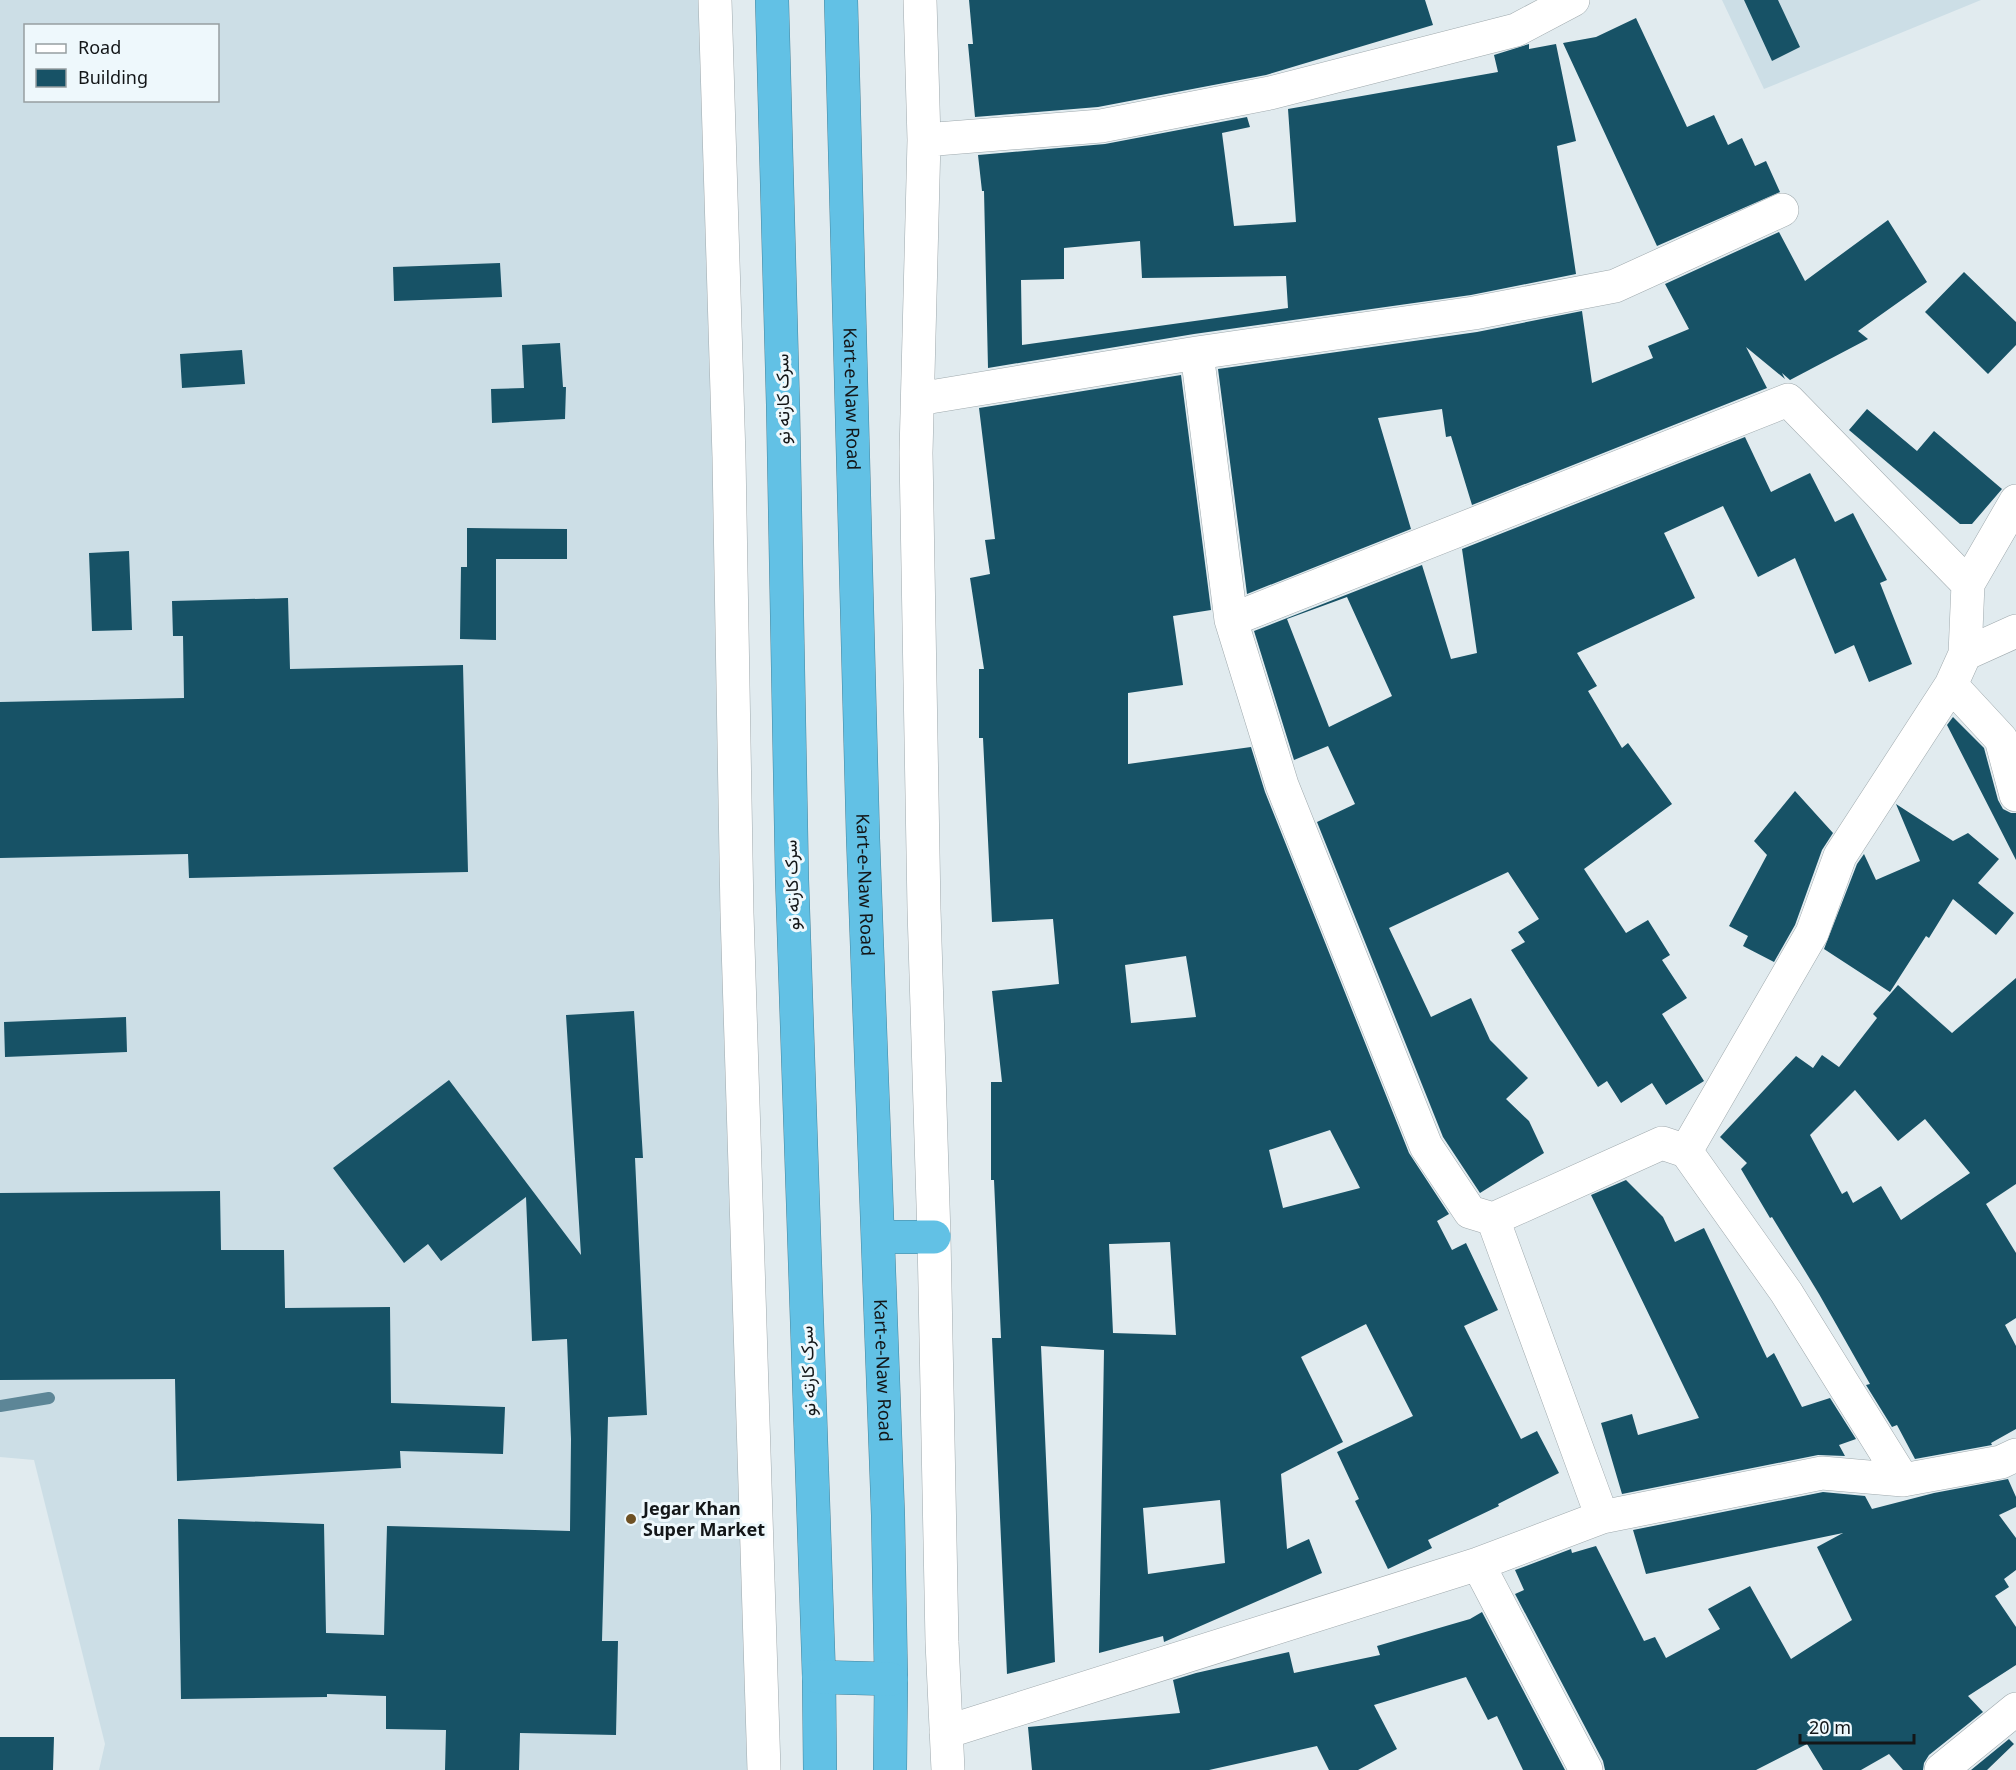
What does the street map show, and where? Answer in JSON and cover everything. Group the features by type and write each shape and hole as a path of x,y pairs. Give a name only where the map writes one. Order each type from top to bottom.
{"highway":[{"name":"سرک کارته نو","path":"772,0 792,879 819,1677 820,1770"},
{"name":"Kart-e-Naw Road","path":"841,0 863,838 879,1237 891,1679 890,1770"},
{"path":"879,1237 934,1237"},
{"path":"819,1677 891,1679"}],"street":[{"path":"715,0 729,470 737,913 764,1770"},
{"path":"920,0 924,140 916,453 924,909 934,1237 942,1641 948,1770"},
{"path":"924,140 1101,126 1270,93 1516,30 1573,0"},
{"path":"918,399 1197,353 1474,313 1615,286 1782,210"},
{"path":"1197,353 1231,620 1282,785 1426,1146 1470,1212 1493,1219 1662,1143 1686,1151 1786,1292 1904,1480"},
{"path":"1231,620 1788,400 1968,584"},
{"path":"1686,1151 1812,933 1840,856 1951,684 1965,654 1968,584 2016,501"},
{"path":"1965,654 2016,631"},
{"path":"1951,684 2001,739 2016,795"},
{"path":"1493,1219 1602,1517"},
{"path":"946,1732 1478,1564 1602,1517 1822,1473 1904,1480 2001,1462 2016,1455"},
{"path":"1478,1564 1587,1770"},
{"path":"1941,1770 2016,1709"}],"shaded area":[{"path":"0,0 715,0 764,1770 99,1770 105,1744 34,1460 0,1457"},
{"path":"1722,0 1981,0 1764,89"}],"building":[{"path":"969,0 1425,0 1433,25 1266,75 1098,107 975,117 968,44 973,44"},
{"path":"1744,0 1778,0 1800,47 1772,61"},
{"path":"1636,18 1687,127 1714,115 1728,145 1742,138 1755,166 1766,161 1780,192 1657,246 1563,43 1596,37"},
{"path":"1529,44 1529,49 1556,44 1576,141 1557,146 1576,274 1471,295 1194,334 988,368 984,191 982,191 978,155 1105,144 1247,117 1250,127 1222,133 1234,226 1296,222 1288,109 1498,72 1494,55","holes":["1140,241 1142,278 1286,276 1288,308 1022,345 1021,280 1064,279 1064,248"]},
{"path":"1888,220 1927,282 1858,331 1868,339 1790,380 1782,373 1785,379 1746,347 1767,388 1472,505 1451,436 1446,437 1442,409 1378,418 1411,529 1247,594 1218,369 1477,332 1582,311 1592,383 1653,358 1648,346 1689,329 1665,284 1779,232 1805,281"},
{"path":"500,263 502,297 394,301 393,267"},
{"path":"1964,272 2016,322 2016,345 1988,374 1925,312"},
{"path":"560,343 563,387 566,387 565,419 492,423 491,389 524,388 522,345"},
{"path":"242,350 245,384 182,388 180,354"},
{"path":"1181,375 1211,610 1173,616 1183,685 1128,693 1128,764 1251,747 1265,792 1409,1153 1449,1214 1437,1221 1452,1250 1466,1243 1498,1310 1464,1326 1521,1439 1537,1431 1559,1473 1498,1504 1499,1506 1428,1540 1432,1548 1388,1569 1355,1501 1359,1499 1337,1452 1413,1416 1366,1324 1301,1357 1343,1442 1281,1474 1287,1549 1309,1539 1322,1573 1164,1642 1163,1636 1099,1653 1104,1350 1041,1346 1055,1662 1007,1674 992,1338 1001,1338 994,1180 991,1180 991,1082 1002,1082 992,991 1059,984 1053,919 992,922 983,738 979,738 979,669 984,669 970,578 990,574 985,540 995,539 979,408","holes":["1186,956 1196,1017 1131,1023 1125,965","1330,1130 1360,1188 1283,1208 1269,1150","1170,1242 1176,1335 1113,1333 1109,1244","1220,1500 1225,1563 1148,1574 1143,1508"]},
{"path":"1867,409 1917,451 1934,431 2002,489 1972,524 1960,524 1849,430"},
{"path":"1745,437 1771,492 1810,473 1835,522 1853,513 1887,580 1880,583 1912,664 1869,682 1854,645 1835,654 1795,558 1758,577 1723,506 1664,533 1695,598 1577,653 1597,686 1588,691 1622,748 1628,743 1672,804 1584,869 1626,933 1648,920 1670,955 1662,960 1687,998 1662,1014 1704,1081 1666,1105 1652,1083 1621,1103 1607,1081 1598,1087 1511,950 1525,942 1518,932 1539,919 1508,872 1389,928 1431,1017 1471,998 1490,1040 1528,1078 1506,1099 1529,1121 1544,1153 1480,1193 1443,1137 1317,822 1355,804 1328,746 1294,760 1254,631 1422,565 1451,659 1477,653 1462,549","holes":["1347,597 1392,696 1329,727 1287,619"]},
{"path":"467,528 567,529 567,559 496,559 496,640 460,639 461,567 467,567"},
{"path":"129,551 132,630 92,631 89,553"},
{"path":"288,598 290,669 463,665 468,872 189,878 188,854 0,858 0,702 184,698 183,636 173,636 172,601"},
{"path":"1953,717 1984,748 1998,800 2003,809 2016,813 2016,860 1947,725"},
{"path":"1795,791 1833,833 1822,850 1795,925 1774,962 1743,946 1748,936 1729,926 1767,855 1754,841"},
{"path":"1896,804 1953,841 1968,833 1999,859 1978,883 2014,913 1996,935 1953,899 1929,938 1926,936 1890,992 1824,949 1857,864 1864,854 1876,880 1920,861"},
{"path":"2016,978 2016,1184 1986,1204 2016,1253 2016,1318 2005,1325 2016,1346 2016,1429 1991,1443 1992,1445 1915,1459 1897,1425 1892,1427 1866,1385 1870,1384 1819,1294 1741,1169 1747,1163 1720,1137 1796,1056 1813,1068 1822,1055 1839,1067 1877,1018 1873,1014 1898,985 1952,1033","holes":["1855,1090 1898,1141 1925,1119 1970,1173 1901,1220 1881,1186 1853,1203 1847,1191 1842,1194 1810,1135"]},
{"path":"634,1011 643,1158 635,1158 647,1415 608,1417 602,1641 618,1641 616,1735 520,1733 519,1770 445,1770 446,1730 386,1729 386,1696 327,1694 327,1697 181,1699 178,1519 324,1524 326,1633 384,1635 387,1526 570,1531 571,1439 567,1339 532,1341 526,1197 441,1261 428,1244 404,1263 333,1168 449,1080 581,1255 566,1015"},
{"path":"126,1017 127,1052 5,1057 4,1022"},
{"path":"1626,1180 1663,1217 1675,1242 1704,1228 1767,1358 1774,1353 1802,1407 1830,1398 1856,1439 1839,1445 1845,1456 1818,1455 1622,1494 1601,1423 1632,1414 1638,1435 1699,1418 1591,1195"},
{"path":"220,1191 221,1250 284,1250 285,1308 390,1307 391,1403 505,1407 503,1454 400,1451 401,1468 177,1481 175,1379 0,1380 0,1193"},
{"path":"2008,1479 2016,1497 2016,1507 1999,1515 2016,1538 2016,1570 2004,1579 2009,1587 1995,1596 2016,1627 2016,1665 1968,1696 1983,1712 1929,1755 1923,1770 1903,1770 1889,1754 1861,1770 1823,1770 1807,1744 1756,1770 1605,1770 1603,1761 1515,1594 1524,1590 1515,1570 1571,1549 1572,1553 1596,1546 1644,1641 1655,1637 1666,1658 1720,1629 1708,1609 1750,1586 1791,1659 1852,1620 1817,1547 1843,1533 1646,1574 1633,1530 1823,1492 1865,1496 1872,1509 1934,1493"},
{"path":"1482,1612 1565,1770 1523,1770 1497,1716 1488,1720 1466,1677 1374,1705 1397,1749 1358,1770 1329,1770 1317,1746 1209,1770 1032,1770 1028,1727 1180,1713 1173,1680 1289,1652 1294,1673 1380,1655 1377,1646 1470,1619"},
{"path":"0,1737 54,1737 53,1770 0,1770"},
{"path":"2009,1739 2014,1744 1987,1770 1971,1770"}],"waterway":[{"path":"0,1406 49,1398"}],"place":[{"name":"Jegar Khan Super Market","path":"631,1519"}]}
